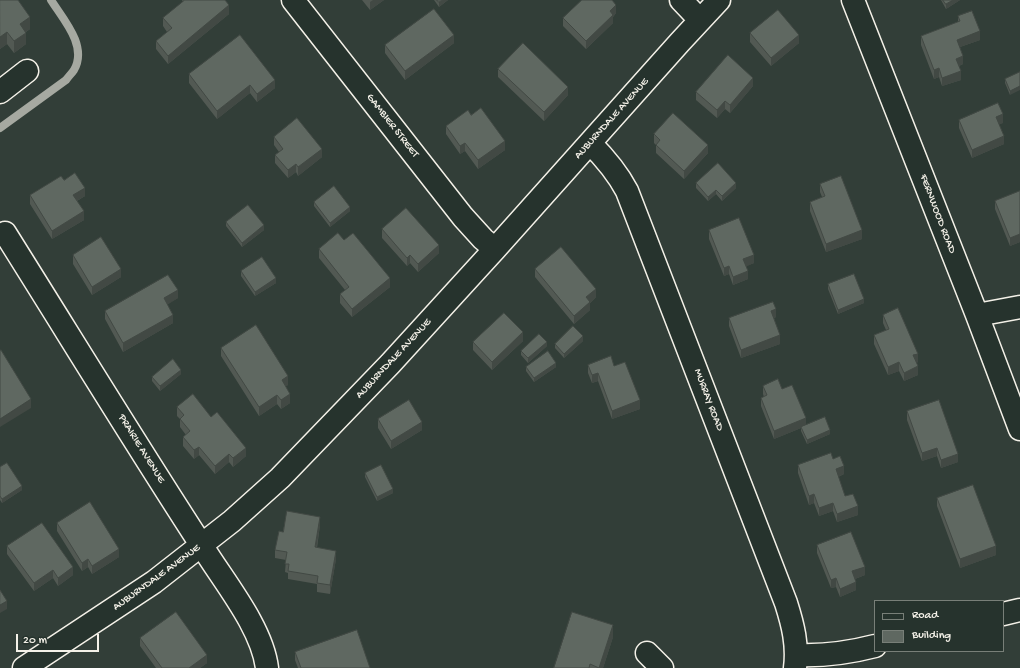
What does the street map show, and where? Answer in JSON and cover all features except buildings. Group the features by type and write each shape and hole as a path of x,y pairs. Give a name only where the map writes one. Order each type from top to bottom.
{"street":[{"name":"GAMBIER STREET","path":"293,0 463,217 483,240 495,249"},
{"path":"681,0 700,20"},
{"name":"AUBURNDALE AVENUE","path":"24,668 130,599 202,546 248,508 298,461 390,364 719,0"},
{"name":"FERNWOOD ROAD","path":"853,0 977,315 1020,429"},
{"path":"0,92 27,71"},
{"name":"MURRAY ROAD","path":"590,143 621,178 627,191 786,603 796,638 796,662"},
{"name":"PRAIRIE AVENUE","path":"5,233 255,630 264,652 267,668"},
{"path":"977,315 1020,307"},
{"path":"1004,614 1020,610"},
{"path":"796,662 874,646"}],"waterway":[{"path":"0,128 66,80 74,70 78,61 76,42 67,24 51,0"}]}
